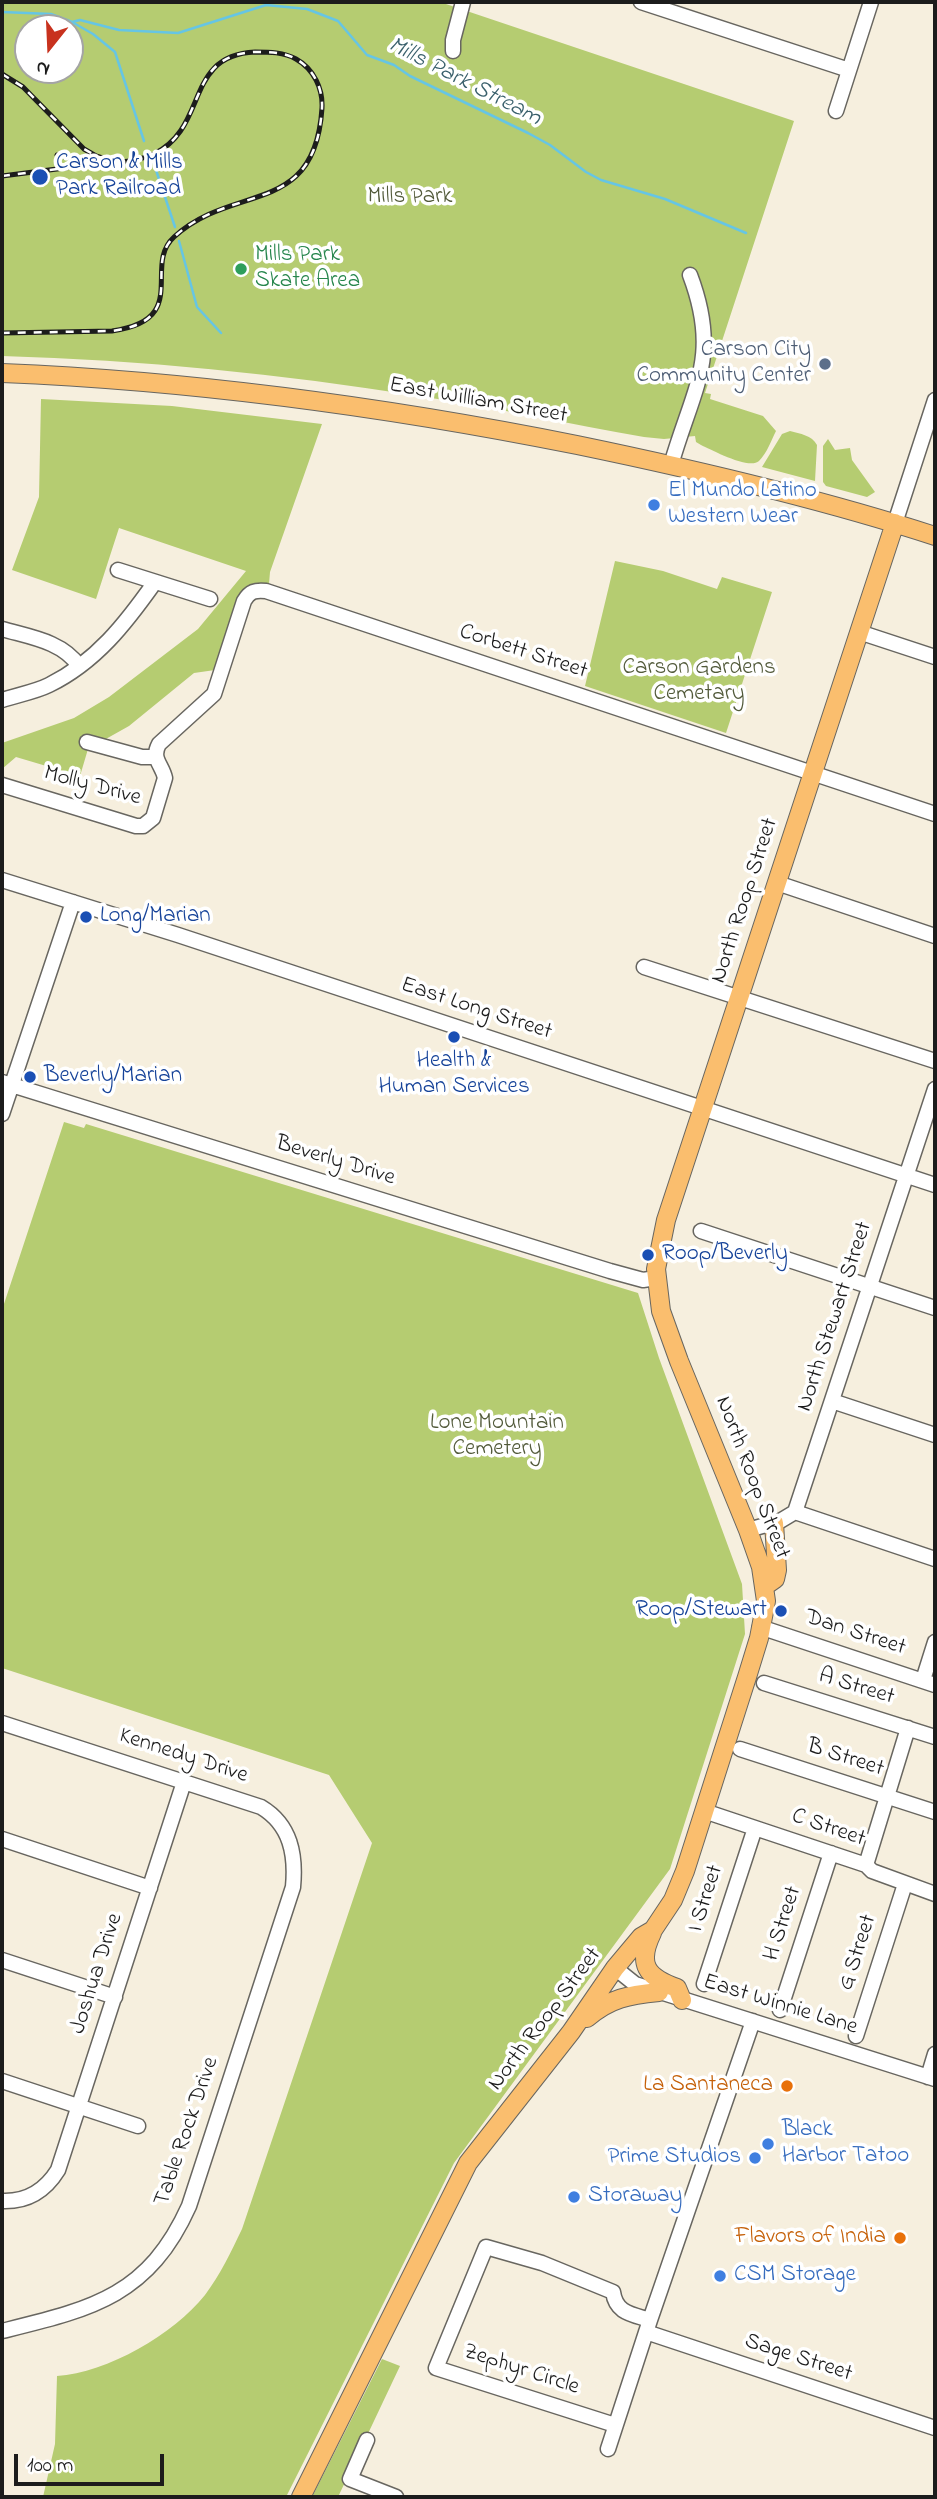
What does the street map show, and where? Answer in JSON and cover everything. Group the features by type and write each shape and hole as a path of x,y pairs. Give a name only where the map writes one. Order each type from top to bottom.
{"main road":[{"name":"East William Street","path":"2,373 162,383 338,403 477,425 671,464 767,487 935,536"},
{"name":"North Roop Street","path":"301,2497 468,2163 571,2032 615,1968 641,1937 653,1930 673,1900 747,1676 766,1601 765,1587 748,1530 679,1362 661,1311 656,1278 657,1259 666,1220 895,523"},
{"path":"765,1587 775,1579 777,1570 774,1523"},
{"path":"653,1930 644,1949 644,1961 650,1975 677,1988 682,2000"},
{"path":"571,2032 603,2004 637,1994 659,1992"}],"street":[{"path":"453,51 453,40 463,2"},
{"path":"641,2 849,70"},
{"path":"836,111 871,2"},
{"path":"671,464 700,379 705,347 701,308 690,275"},
{"name":"North Roop Street","path":"895,523 935,400"},
{"path":"118,570 210,599"},
{"path":"2,700 48,685 79,666 125,624 155,582"},
{"name":"Molly Drive","path":"2,785 143,826 153,818 164,783 164,772 155,757 159,744 214,694 244,601 256,590"},
{"name":"Corbett Street","path":"256,590 266,591 935,814"},
{"path":"2,629 54,645 70,653 79,666"},
{"path":"859,632 935,657"},
{"path":"88,742 142,757 155,757"},
{"name":"East Long Street","path":"2,880 935,1185"},
{"path":"777,883 935,936"},
{"path":"2,1114 7,1083 73,902"},
{"path":"644,967 935,1061"},
{"name":"Beverly Drive","path":"7,1083 610,1272 643,1280 656,1278"},
{"name":"North Stewart Street","path":"795,1512 935,1088"},
{"path":"701,1231 935,1308"},
{"path":"832,1401 935,1435"},
{"path":"748,1530 774,1523 795,1512 935,1559"},
{"name":"Dan Street","path":"760,1627 929,1682"},
{"path":"929,1682 935,1642"},
{"name":"A Street","path":"764,1683 935,1737"},
{"name":"Kennedy Drive","path":"2,1723 253,1803 274,1816 288,1835 295,1861 293,1888"},
{"path":"866,1864 908,1728"},
{"name":"B Street","path":"740,1748 935,1812"},
{"name":"Joshua Drive","path":"2,2201 32,2196 52,2179 62,2162 184,1782"},
{"name":"C Street","path":"704,1811 866,1864 872,1871 935,1894"},
{"name":"I Street","path":"704,1984 755,1828"},
{"path":"2,1839 150,1888"},
{"name":"H Street","path":"780,2010 831,1853"},
{"name":"G Street","path":"856,2036 905,1884"},
{"name":"Table Rock Drive","path":"2,2331 69,2315 107,2299 137,2279 169,2245 189,2206 293,1888"},
{"path":"2,1960 115,1997"},
{"name":"East Winnie Lane","path":"615,1968 635,1983 682,2000 932,2078"},
{"path":"608,2449 753,2021"},
{"path":"932,2078 935,2053"},
{"path":"2,2081 138,2126"},
{"name":"Zephyr Circle","path":"615,2426 436,2368 486,2247 542,2263 613,2292 621,2311 648,2326"},
{"name":"Sage Street","path":"648,2326 935,2428"},
{"path":"367,2440 350,2479 396,2497"}],"green space":[{"name":"Mills Park","path":"2,2 440,2 794,121 705,393 711,394 710,399 763,416 776,431 764,454 754,463 739,461 713,451 696,442 695,436 664,439 644,437 475,405 263,375 2,356"},
{"path":"41,399 172,406 322,424 270,572 269,584 257,584 215,670 194,673 129,726 88,749 80,776 16,757 2,769 2,743 74,718 109,697 198,629 246,571 119,528 96,599 12,570 39,497"},
{"path":"790,431 809,437 817,445 815,481 762,467 782,434"},
{"path":"828,439 835,450 850,448 852,460 875,492 867,497 826,486 823,482 823,446"},
{"name":"Carson Gardens Cemetary","path":"615,561 663,571 717,589 722,577 772,592 726,733 585,686"},
{"name":"Lone Mountain Cemetery","path":"64,1122 84,1128 86,1124 638,1293 659,1358 742,1584 745,1634 670,1869 454,2163 286,2497 43,2497 55,2444 57,2376 97,2368 158,2337 192,2310 205,2295 229,2255 242,2229 372,1843 329,1775 2,1668 2,1310"},
{"path":"382,2359 400,2366 338,2497 312,2497"}],"waterway":[{"name":"Mills Park Stream","path":"2,12 51,14 72,22 80,20 119,30 178,33 266,5 307,9 338,21 367,55 394,65 410,76 528,133 601,180 665,199 746,233"},
{"path":"84,29 115,52 144,141"},
{"path":"153,161 175,227"},
{"path":"179,241 197,307 221,333"}],"railway":[{"path":"2,176 140,159 154,154 171,142 183,127 206,78 217,65 233,56 260,52 291,57 308,68 321,94 322,108 316,143 304,167 288,183 197,220 174,237 165,249 161,291 151,316 136,325 112,331 2,333"},
{"path":"2,74 23,87 84,149 112,161"},
{"path":"57,155 81,161"}],"place":[{"name":"Carson & Mills Park Railroad","path":"40,177"},
{"name":"Mills Park Skate Area","path":"241,269"},
{"name":"Carson City Community Center","path":"825,364"},
{"name":"El Mundo Latino Western Wear","path":"654,505"},
{"name":"Long/Marian","path":"86,917"},
{"name":"Health & Human Services","path":"454,1037"},
{"name":"Beverly/Marian","path":"30,1077"},
{"name":"Roop/Beverly","path":"648,1255"},
{"name":"Roop/Stewart","path":"781,1611"},
{"name":"La Santaneca","path":"787,2086"},
{"name":"Black Harbor Tatoo","path":"768,2144"},
{"name":"Prime Studios","path":"755,2158"},
{"name":"Storaway","path":"574,2197"},
{"name":"Flavors of India","path":"900,2238"},
{"name":"CSM Storage","path":"720,2276"}]}
